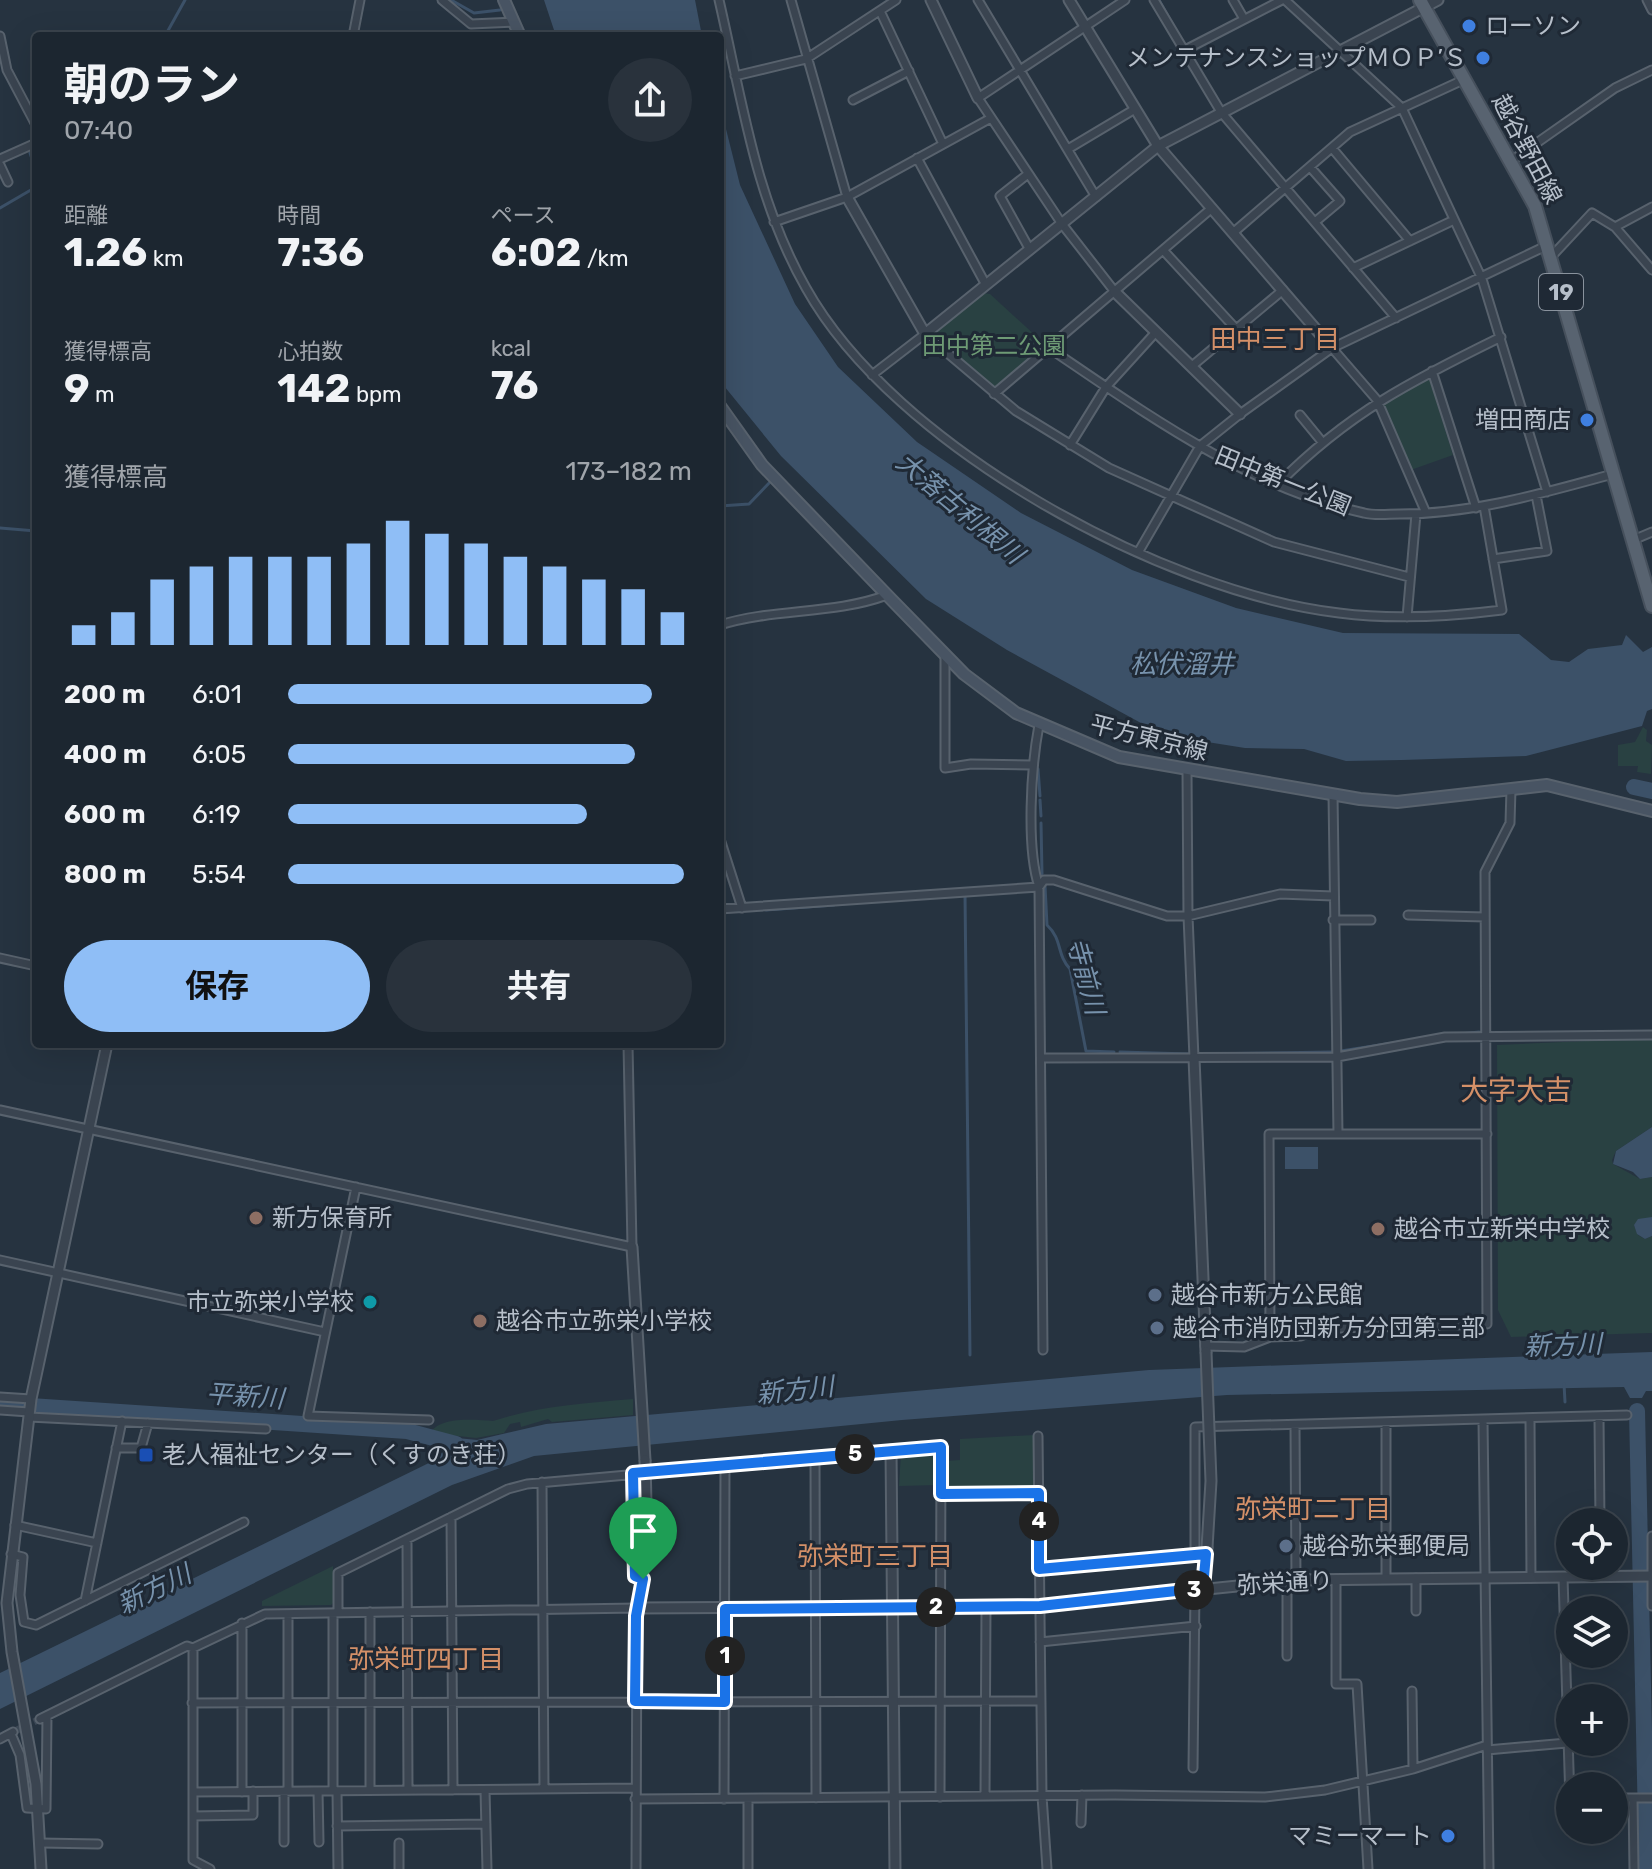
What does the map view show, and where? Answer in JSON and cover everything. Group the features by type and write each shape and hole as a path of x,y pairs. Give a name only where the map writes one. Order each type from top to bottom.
{"main road":[{"path":"504,0 518,32"},
{"name":"越谷野田線","path":"1421,4 1535,206 1652,606"},
{"name":"平方東京線","path":"724,412 762,465 989,695 1039,725 1099,751 1187,771 1333,795 1397,802 1553,786 1652,811"}],"street":[{"path":"354,32 360,0"},
{"path":"442,0 471,24 513,22"},
{"path":"719,0 753,159 774,222 818,310 872,375 923,422 1000,478 1074,522 1139,551 1289,605 1337,613 1407,617 1502,610 1480,507 1432,371"},
{"path":"791,0 847,197 925,334 994,394 1109,468 1274,542 1409,577"},
{"path":"735,76 806,59 896,0"},
{"path":"931,0 978,98 1062,224 1115,292 1240,414"},
{"path":"978,0 1096,197"},
{"path":"1069,0 1158,146 1377,400 1426,513"},
{"path":"978,98 1125,0"},
{"path":"1154,0 1221,112 1396,318"},
{"path":"1233,0 1244,19"},
{"path":"1183,51 1283,0 1402,108 1482,279 1547,492"},
{"path":"872,375 1158,146 1421,4 1438,0"},
{"path":"1647,0 1652,10"},
{"path":"880,11 943,144"},
{"path":"0,36 7,70 32,117"},
{"path":"1511,161 1615,88 1652,70"},
{"path":"853,100 909,71"},
{"path":"1234,232 1350,132 1463,80"},
{"path":"1068,149 1135,109"},
{"path":"774,222 847,197 991,118"},
{"path":"0,159 32,145"},
{"path":"1332,148 1410,241"},
{"path":"917,158 986,285"},
{"path":"0,165 8,182"},
{"path":"1310,167 1340,201 1315,222"},
{"path":"1028,174 1000,196 1030,250"},
{"path":"1615,227 1652,207"},
{"path":"994,394 1212,208"},
{"path":"1139,551 1200,446 1332,348 1550,251 1592,213 1615,227 1652,270"},
{"path":"1353,268 1454,220"},
{"path":"1163,250 1236,329"},
{"path":"1192,366 1283,290"},
{"path":"1070,445 1106,387 1156,332"},
{"path":"1278,484 1377,400 1501,337"},
{"name":"田中第一公園","path":"1049,348 1200,446 1278,484 1365,514 1416,514 1480,507 1613,474"},
{"path":"1300,415 1323,443"},
{"path":"1493,559 1547,551 1536,495"},
{"path":"1407,617 1416,514"},
{"path":"1633,540 1652,532"},
{"path":"724,624 743,618 835,607 887,595"},
{"path":"945,653 945,768 971,764 1031,765"},
{"path":"1039,725 1031,765 1034,869 1039,887 1043,1350"},
{"path":"1187,771 1188,916 1211,1470 1196,1626 1193,1768"},
{"path":"1487,1134 1269,1134 1270,1330 1487,1324 1487,1134 1485,872 1510,823 1511,789"},
{"path":"1333,795 1338,1134"},
{"path":"724,852 742,908"},
{"path":"1039,887 1044,880 1054,880 1167,916 1188,916 1280,894 1333,896"},
{"path":"724,909 1039,887"},
{"path":"1408,915 1485,917"},
{"path":"1333,920 1371,920"},
{"path":"0,958 32,965"},
{"path":"1042,1058 1337,1057 1445,1037 1652,1035"},
{"path":"41,1869 39,1809 12,1652 7,1603 31,1399 106,1048"},
{"path":"628,1048 632,1247 647,1548 637,1608 636,1869"},
{"path":"0,1110 632,1247"},
{"path":"356,1187 308,1416 429,1420"},
{"path":"0,1260 325,1332"},
{"path":"1206,1349 1244,1347 1270,1337 1301,1336 1320,1328"},
{"path":"0,1397 31,1399"},
{"path":"0,1410 148,1423 266,1429"},
{"path":"1202,1552 1195,1427 1627,1415"},
{"path":"1599,1418 1600,1508"},
{"path":"1530,1420 1531,1578"},
{"path":"85,1601 122,1421"},
{"path":"1483,1421 1489,1869"},
{"path":"116,1448 132,1451 141,1448 148,1423"},
{"path":"1386,1424 1386,1578"},
{"path":"1287,1656 1295,1426"},
{"path":"1038,1436 1040,1701 1047,1869"},
{"path":"338,1869 334,1702 338,1573 508,1489 542,1482 941,1447 940,1797"},
{"path":"891,1450 895,1869"},
{"path":"815,1457 816,1798"},
{"path":"724,1799 725,1465"},
{"path":"633,1473 635,1576 643,1579"},
{"path":"542,1482 544,1789"},
{"path":"941,1494 1039,1493"},
{"path":"451,1517 453,1790"},
{"path":"11,1554 23,1557 20,1595 24,1622 36,1625 244,1522"},
{"path":"15,1525 97,1543"},
{"path":"1652,1536 1652,1606"},
{"path":"407,1539 408,1790"},
{"path":"1039,1569 1202,1552"},
{"name":"弥栄通り","path":"1628,1575 1650,1576"},
{"name":"弥栄通り","path":"637,1608 1040,1606 1291,1580 1556,1577"},
{"path":"1416,1578 1416,1611"},
{"path":"1336,1579 1336,1684 1357,1684 1368,1869"},
{"path":"1563,1580 1566,1684"},
{"path":"985,1796 986,1606"},
{"path":"0,1739 13,1732 20,1755 27,1808 46,1809 44,1718 187,1646 193,1648 265,1614 637,1608"},
{"path":"370,1612 370,1790"},
{"path":"284,1842 288,1614"},
{"path":"242,1623 242,1792"},
{"path":"1040,1642 1196,1626"},
{"path":"193,1648 193,1860 210,1869"},
{"path":"1412,1691 1413,1769"},
{"path":"192,1703 1040,1701"},
{"path":"635,1799 1082,1795 1265,1797 1325,1790 1487,1747 1556,1744"},
{"path":"193,1792 635,1788"},
{"path":"485,1790 487,1869"},
{"path":"193,1816 253,1815 253,1791"},
{"path":"318,1791 319,1842"},
{"path":"1081,1823 1082,1795"},
{"path":"1628,1798 1651,1798"},
{"path":"1634,1798 1634,1869"},
{"path":"748,1799 748,1869"},
{"path":"337,1826 486,1824"},
{"path":"41,1843 98,1844"},
{"path":"399,1843 399,1869"}],"green space":[{"name":"田中第二公園","path":"983,293 990,294 1049,348 994,394 925,334"},
{"path":"1429,378 1453,455 1408,471 1378,403"},
{"path":"1643,727 1647,730 1646,741 1652,745 1651,774 1637,772 1638,766 1618,766 1618,745 1635,742"},
{"path":"1652,1038 1652,1127 1616,1151 1612,1160 1613,1164 1640,1179 1652,1177 1652,1217 1634,1225 1638,1235 1645,1239 1652,1236 1652,1333 1511,1337 1498,1310 1497,1045"},
{"path":"633,1399 633,1415 552,1422 548,1419 521,1427 520,1422 510,1424 504,1433 476,1438 430,1433 450,1421 493,1421 545,1409"},
{"path":"1034,1435 1035,1486 1031,1489 946,1489 946,1461 960,1460 960,1439"},
{"path":"935,1451 938,1485 899,1486 901,1453"},
{"path":"333,1566 334,1602 331,1605 262,1606 262,1601"}],"water":[{"path":"544,0 695,0 701,32 555,32"},
{"name":"松伏溜井","path":"724,121 740,185 795,304 838,367 917,442 1021,513 1132,570 1236,608 1343,633 1519,634 1551,660 1569,662 1588,649 1622,645 1626,635 1643,652 1652,647 1652,709 1647,711 1642,726 1526,756 1346,761 1304,749 1245,748 1163,735 1007,650 926,599 781,456 724,386"},
{"path":"1652,1127 1652,1177 1640,1179 1633,1172 1613,1164 1616,1151"},
{"path":"1285,1147 1318,1147 1318,1169 1285,1169"},
{"path":"1652,1217 1652,1236 1645,1239 1637,1234 1634,1225 1638,1219"},
{"path":"1652,1352 1652,1391 1646,1391 1642,1398 1630,1398 1624,1387 1227,1395 902,1420 534,1456 452,1485 0,1709 0,1673 435,1460 443,1451 434,1444 437,1436 477,1440 546,1424 1149,1370"}],"waterway":[{"path":"167,32 185,0"},
{"path":"451,0 474,13 500,10"},
{"path":"1159,0 1173,25"},
{"path":"1188,52 1217,37"},
{"path":"0,58 32,125"},
{"path":"32,152 32,159"},
{"path":"0,208 32,189"},
{"path":"724,506 749,504 772,480"},
{"path":"0,528 32,531"},
{"name":"寺前川","path":"1038,769 1040,796"},
{"path":"1634,787 1652,791"},
{"name":"寺前川","path":"1040,800 1041,816"},
{"name":"寺前川","path":"1041,823 1042,874"},
{"name":"寺前川","path":"1045,886 1047,925 1070,969 1086,1051 1114,1052"},
{"path":"965,894 970,1355"},
{"path":"766,910 834,905"},
{"name":"寺前川","path":"1415,1039 1479,1032"},
{"name":"寺前川","path":"1341,1051 1412,1040"},
{"name":"寺前川","path":"1120,1052 1189,1054"},
{"name":"寺前川","path":"1196,1054 1332,1052"},
{"path":"1564,1384 1565,1402"},
{"name":"平新川","path":"0,1404 407,1431 456,1444"},
{"path":"1637,1411 1647,1869"}],"tunnel":[{"path":"15,1731 40,1719"}],"place":[{"name":"ローソン","path":"1469,26"},
{"name":"メンテナンスショップＭＯＰ’Ｓ","path":"1483,58"},
{"name":"増田商店","path":"1587,420"},
{"name":"新方保育所","path":"256,1218"},
{"name":"越谷市立新栄中学校","path":"1378,1229"},
{"name":"越谷市新方公民館","path":"1155,1295"},
{"name":"市立弥栄小学校","path":"370,1302"},
{"name":"越谷市立弥栄小学校","path":"480,1321"},
{"name":"越谷市消防団新方分団第三部","path":"1157,1328"},
{"name":"老人福祉センター（くすのき荘）","path":"146,1455"},
{"name":"越谷弥栄郵便局","path":"1286,1546"},
{"name":"マミーマート","path":"1448,1836"}],"district":[{"name":"田中三丁目","path":"1275,339"},
{"name":"大字大吉","path":"1516,1090"},
{"name":"弥栄町二丁目","path":"1313,1509"},
{"name":"弥栄町三丁目","path":"875,1556"},
{"name":"弥栄町四丁目","path":"426,1659"}],"route":[{"path":"941,1447 941,1494 1039,1493 1039,1569 1206,1554 1203,1588 1195,1589 1040,1606 725,1609 725,1702 635,1701 636,1616 643,1579 635,1576 633,1473 941,1447"}],"water label":[{"name":"大落古利根川","path":"960,508"},
{"name":"新方川","path":"1563,1345"},
{"name":"新方川","path":"795,1390"},
{"name":"新方川","path":"154,1589"}]}
